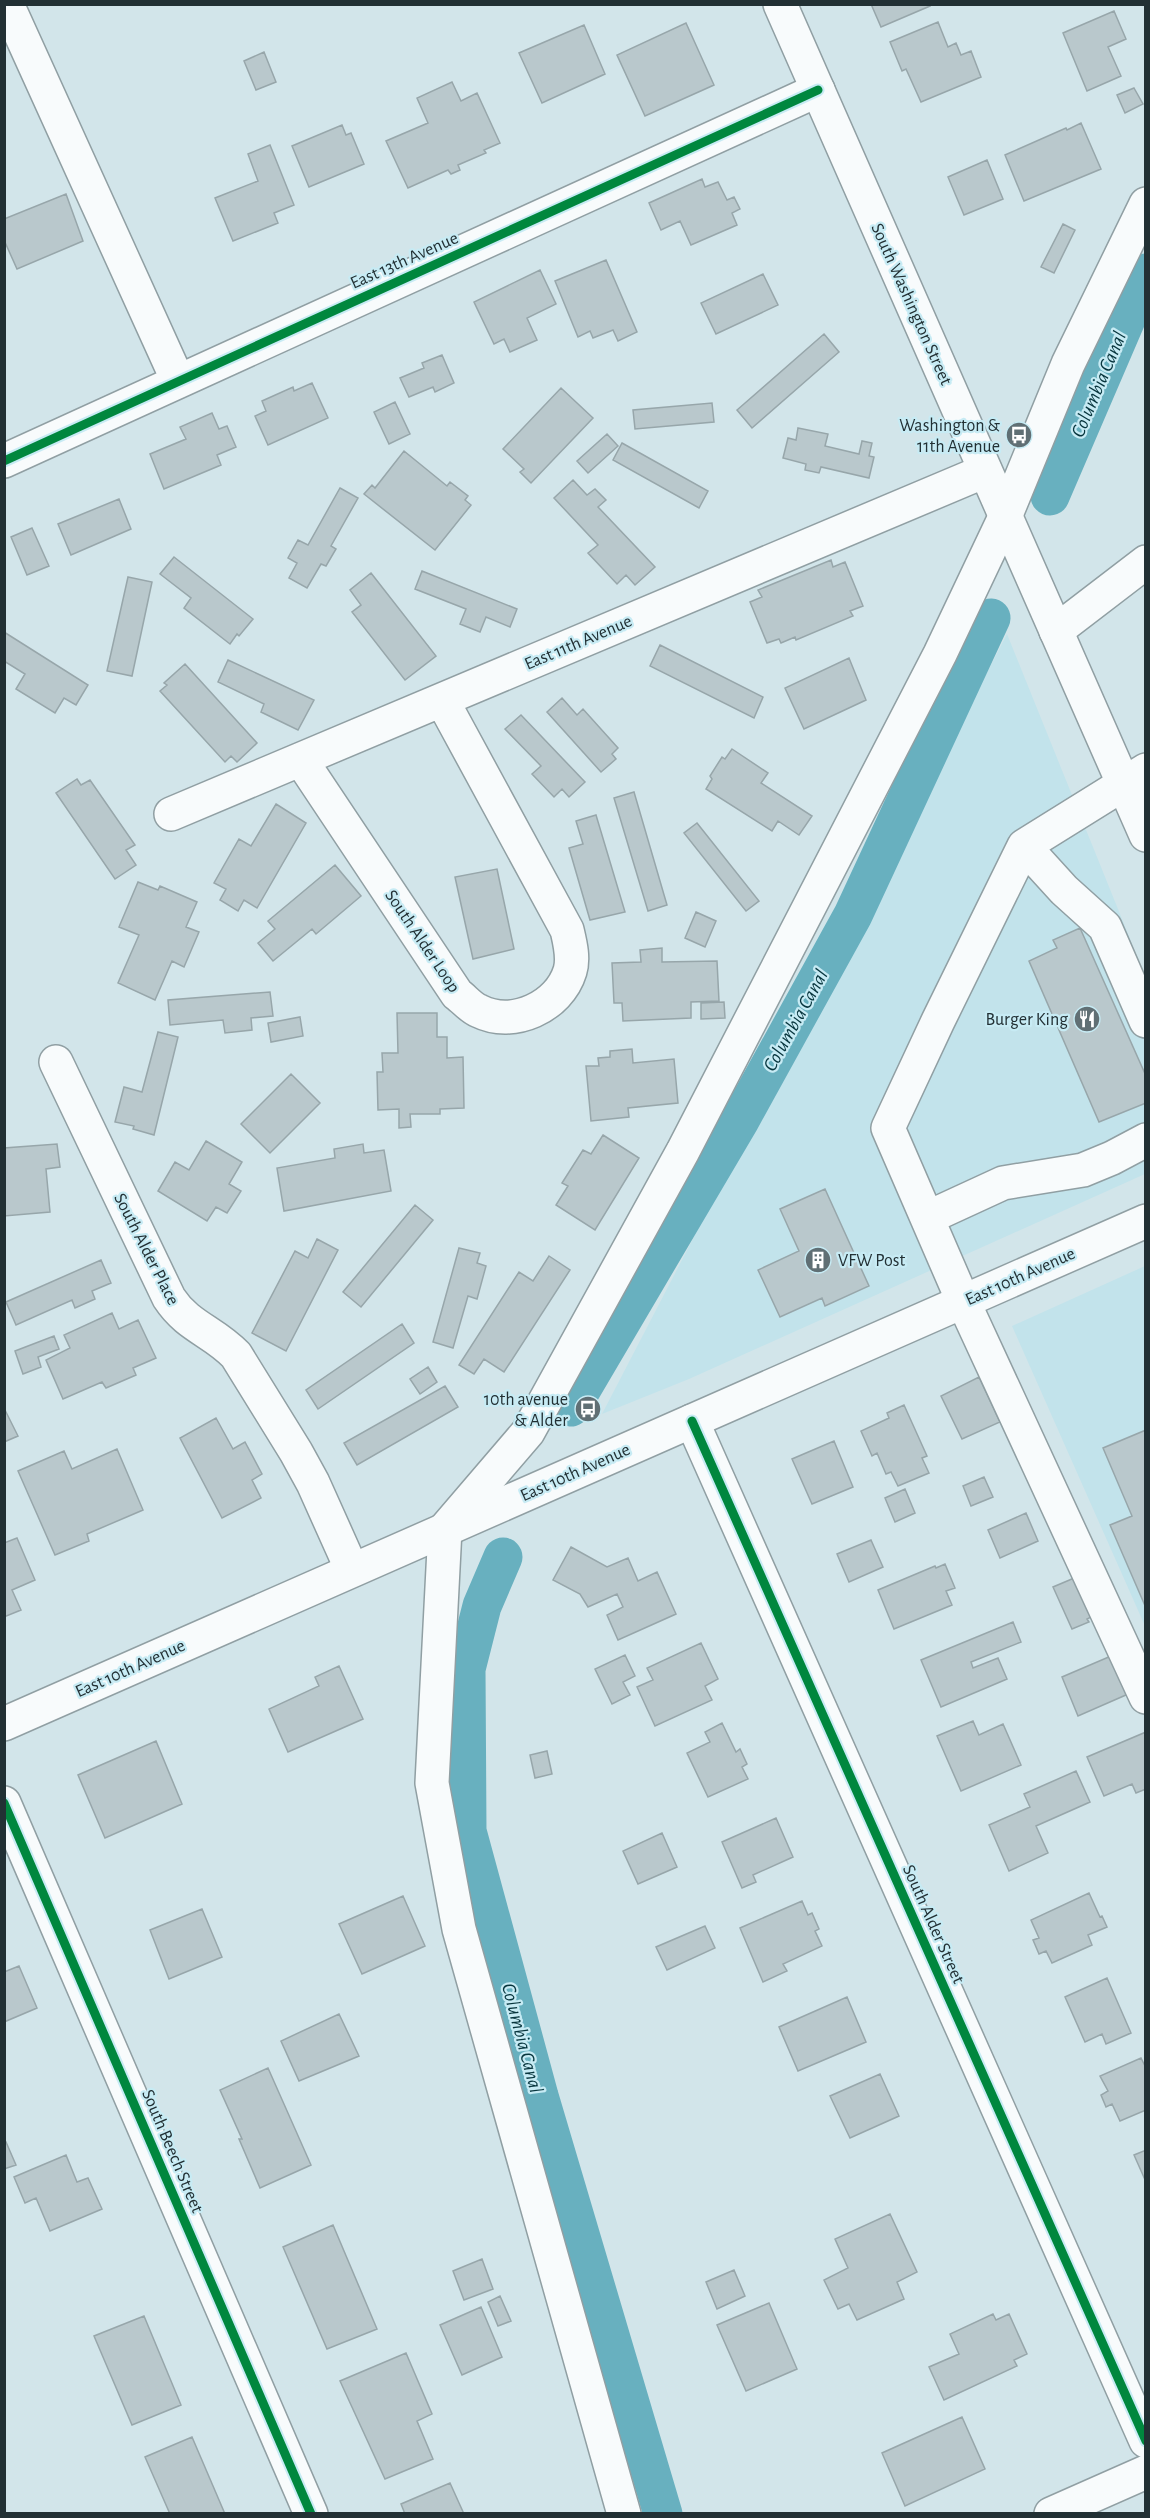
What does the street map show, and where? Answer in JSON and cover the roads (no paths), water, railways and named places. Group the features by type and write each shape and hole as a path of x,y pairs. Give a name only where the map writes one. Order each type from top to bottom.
{"street":[{"path":"7,4 178,381"},
{"name":"South Washington Street","path":"780,4 1056,631 1134,777 1146,835"},
{"name":"East 13th Avenue","path":"4,461 818,90"},
{"path":"624,2514 459,1929 432,1783 445,1529 528,1432 683,1151 934,665 1005,517 1068,364 1146,204"},
{"name":"East 11th Avenue","path":"171,814 986,471"},
{"path":"1056,631 1146,561"},
{"name":"South Alder Loop","path":"301,760 458,994 478,1011 498,1018 516,1017 542,1006 562,989 570,970 571,950 567,930 442,700"},
{"path":"1134,777 1024,846 951,993 888,1128 963,1301 1146,1697"},
{"path":"1024,846 1064,890 1105,927 1146,1021"},
{"name":"South Alder Place","path":"56,1062 169,1298 187,1321 225,1343 236,1355 302,1462 352,1570"},
{"path":"927,1218 1003,1183 1083,1170 1146,1140"},
{"name":"East 10th Avenue","path":"4,1724 1146,1221"},
{"name":"South Alder Street","path":"692,1420 1146,2441"},
{"name":"South Beech Street","path":"4,1803 311,2514"},
{"path":"1051,2514 1146,2472"}],"waterway":[{"name":"Columbia Canal","path":"1050,496 1146,273"},
{"name":"Columbia Canal","path":"571,1407 740,1120 853,915 991,618"},
{"name":"Columbia Canal","path":"503,1557 482,1606 466,1669 467,1831 539,2096 663,2514"}],"place":[{"name":"Washington & 11th Avenue","path":"1019,435"},
{"name":"Burger King","path":"1087,1019"},
{"name":"VFW Post","path":"818,1260"},
{"name":"10th avenue & Alder","path":"588,1409"}]}
